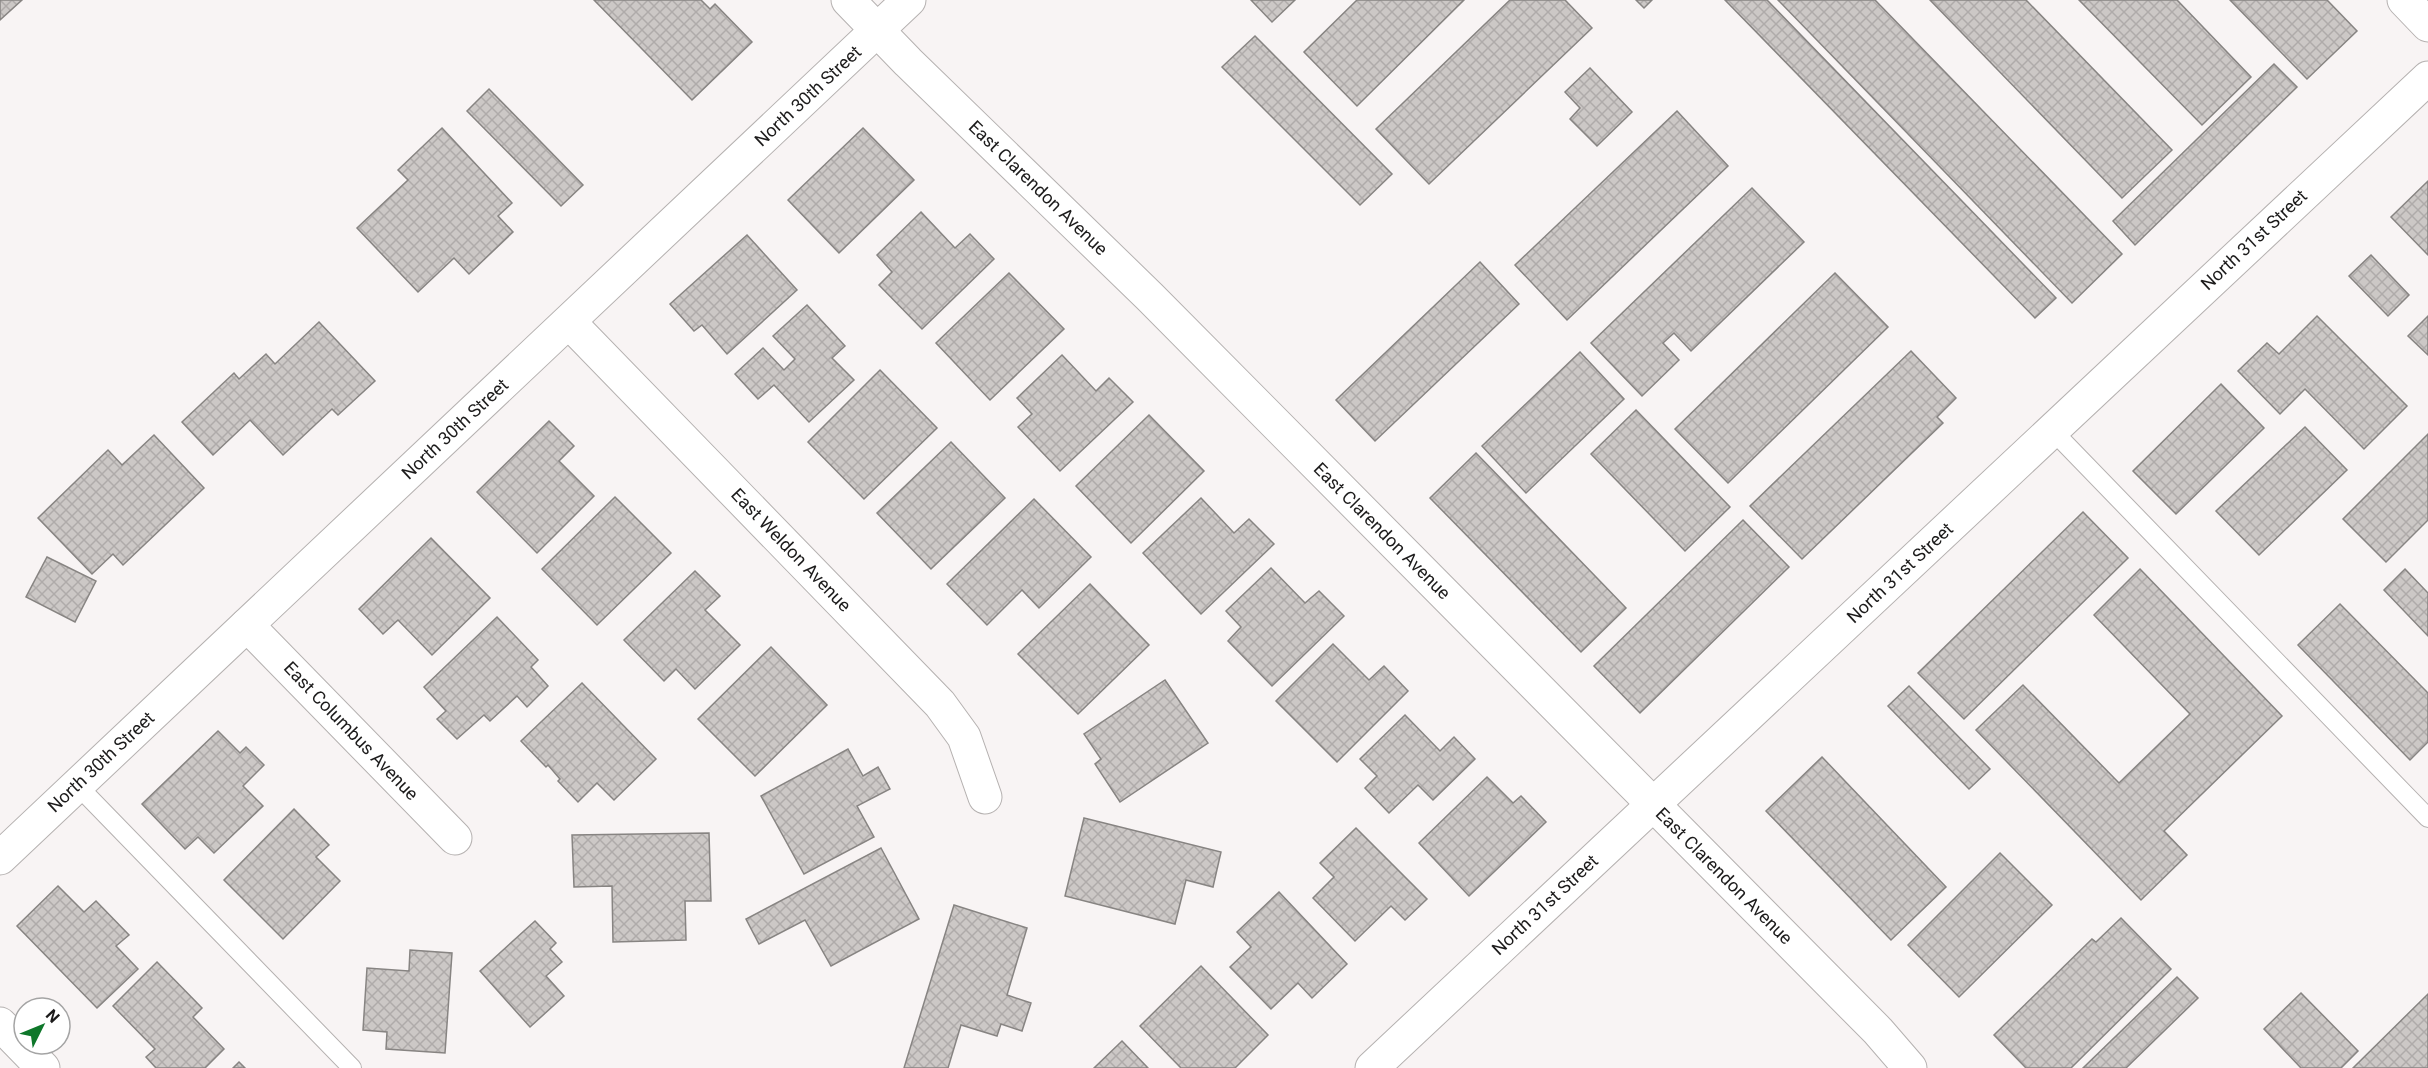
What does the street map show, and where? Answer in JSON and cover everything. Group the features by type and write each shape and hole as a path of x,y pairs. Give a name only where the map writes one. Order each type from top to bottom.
{"street":[{"name":"East Clarendon Avenue","path":"848,0 1150,297 1878,1031 1910,1068"},
{"name":"North 30th Street","path":"0,858 909,0"},
{"path":"2404,0 2428,25"},
{"name":"North 31st Street","path":"1372,1068 2428,78"},
{"name":"East Weldon Avenue","path":"569,322 940,704 964,737 985,796"},
{"name":"East Columbus Avenue","path":"247,625 455,838"},
{"path":"0,1024 43,1068"}],"lane":[{"path":"2052,430 2428,818"},
{"path":"77,785 352,1068"}],"building":[{"path":"0,0 22,0 0,20"},
{"path":"594,0 701,0 710,9 715,4 752,42 692,100"},
{"path":"1251,0 1295,0 1272,22"},
{"path":"1357,0 1464,0 1357,106 1304,52"},
{"path":"1510,0 1565,0 1592,28 1429,184 1376,129"},
{"path":"1636,0 1652,0 1644,8"},
{"path":"1725,0 1767,0 2056,298 2035,318"},
{"path":"1778,0 1875,0 2122,254 2072,303"},
{"path":"1930,0 2026,0 2172,150 2122,198"},
{"path":"2079,0 2177,0 2251,77 2202,125"},
{"path":"2230,0 2327,0 2357,31 2307,79"},
{"path":"1255,36 1392,174 1360,205 1222,67"},
{"path":"2274,64 2297,87 2135,245 2113,221"},
{"path":"1590,68 1632,112 1597,146 1570,119 1580,108 1565,92"},
{"path":"489,89 583,185 561,206 467,111"},
{"path":"1677,111 1728,166 1567,320 1515,265"},
{"path":"442,128 512,203 498,216 513,232 469,274 454,258 418,292 357,228 408,180 398,170"},
{"path":"863,128 914,180 839,253 788,200"},
{"path":"2428,181 2428,255 2391,217"},
{"path":"1752,188 1804,242 1691,351 1674,333 1663,343 1679,360 1642,396 1591,343"},
{"path":"921,212 955,248 970,234 994,259 922,329 879,285 892,272 877,255"},
{"path":"747,235 797,290 727,354 702,325 694,331 670,304"},
{"path":"2371,255 2409,295 2388,316 2349,276"},
{"path":"1480,262 1519,304 1375,441 1336,400"},
{"path":"1009,273 1064,329 990,400 936,343"},
{"path":"1835,273 1888,327 1728,483 1675,429"},
{"path":"807,305 845,346 832,358 854,380 809,422 774,385 758,399 735,374 763,348 784,370 795,359 773,336"},
{"path":"2317,316 2407,406 2364,449 2305,389 2280,414 2238,371 2267,343 2279,354"},
{"path":"2428,316 2428,355 2408,336"},
{"path":"319,322 375,381 338,415 332,409 283,455 250,420 213,455 182,422 234,373 239,379 266,354 275,364"},
{"path":"1911,351 1956,398 1937,417 1943,423 1802,559 1750,506"},
{"path":"1580,352 1624,399 1526,493 1482,446"},
{"path":"1062,355 1096,391 1109,378 1133,402 1060,471 1018,427 1032,414 1017,398"},
{"path":"880,370 937,428 864,499 808,442"},
{"path":"2221,384 2264,428 2176,514 2133,471"},
{"path":"1636,410 1730,507 1685,551 1591,454"},
{"path":"1149,415 1204,471 1131,543 1076,486"},
{"path":"549,421 574,446 559,461 594,496 537,553 477,492"},
{"path":"2305,427 2347,470 2259,555 2216,511"},
{"path":"2428,434 2428,520 2386,562 2343,519"},
{"path":"154,435 204,488 123,565 113,554 92,574 38,518 108,450 122,465"},
{"path":"951,442 1005,498 931,569 877,513"},
{"path":"1476,453 1626,608 1581,652 1430,498"},
{"path":"615,497 671,553 597,625 542,569"},
{"path":"1201,498 1234,533 1249,519 1274,544 1201,614 1143,553"},
{"path":"1034,499 1091,557 1039,608 1022,590 987,625 947,584"},
{"path":"2083,512 2128,558 1964,719 1918,673"},
{"path":"1743,520 1789,567 1640,713 1594,666"},
{"path":"431,538 490,598 432,655 398,620 383,634 359,609"},
{"path":"47,557 96,581 75,622 26,597"},
{"path":"1271,568 1305,603 1319,591 1344,616 1272,686 1228,641 1241,627 1226,611"},
{"path":"2140,569 2282,716 2164,831 2187,855 2141,900 1976,730 2023,685 2119,783 2190,714 2094,615"},
{"path":"2405,569 2428,593 2428,636 2384,590"},
{"path":"695,571 720,596 705,610 740,645 695,689 676,669 664,681 624,640"},
{"path":"1090,584 1149,645 1078,714 1018,654"},
{"path":"2340,604 2428,693 2428,742 2410,760 2298,645"},
{"path":"497,617 538,660 531,667 548,686 527,707 517,696 490,721 484,715 457,739 437,719 446,711 424,687"},
{"path":"1333,644 1369,680 1384,666 1408,691 1337,762 1276,701"},
{"path":"771,647 827,705 755,776 698,719"},
{"path":"1165,680 1208,743 1120,802 1095,764 1101,759 1084,734"},
{"path":"582,683 656,759 614,800 597,783 578,802 558,781 560,779 548,765 546,767 521,741"},
{"path":"1909,686 1990,769 1969,789 1888,706"},
{"path":"1405,715 1440,751 1454,737 1475,759 1433,800 1418,785 1389,813 1365,788 1377,776 1360,759"},
{"path":"218,731 240,753 246,747 264,765 243,786 263,806 214,853 198,837 185,849 142,804"},
{"path":"848,749 863,776 878,767 890,789 857,806 874,837 804,874 761,796"},
{"path":"1822,757 1946,887 1891,940 1766,811"},
{"path":"1487,777 1513,803 1521,796 1546,822 1469,896 1419,843"},
{"path":"294,809 329,845 316,857 340,881 283,939 224,880"},
{"path":"1084,818 1221,852 1213,887 1186,880 1175,924 1065,896"},
{"path":"1356,828 1427,899 1405,920 1391,906 1355,941 1313,898 1334,877 1320,863"},
{"path":"709,833 711,901 685,901 686,940 613,942 612,886 574,887 572,835"},
{"path":"881,848 919,919 831,966 805,920 759,944 746,919"},
{"path":"2000,853 2052,905 1959,997 1908,945"},
{"path":"58,886 84,912 96,901 129,935 116,946 138,969 97,1008 17,926"},
{"path":"1279,892 1347,964 1312,998 1298,983 1271,1009 1230,967 1251,947 1237,932"},
{"path":"954,905 1027,928 1007,995 1031,1003 1022,1031 1001,1024 997,1036 961,1025 948,1068 904,1068"},
{"path":"2121,918 2171,969 2071,1068 2026,1068 1994,1035 2092,939 2096,942"},
{"path":"535,921 556,943 550,949 562,962 546,976 564,996 530,1027 480,971"},
{"path":"410,950 452,953 445,1053 386,1049 387,1032 363,1030 367,968 409,971"},
{"path":"157,962 202,1008 193,1017 224,1049 205,1068 156,1068 146,1057 155,1049 113,1006"},
{"path":"1201,966 1268,1035 1235,1068 1181,1068 1140,1026"},
{"path":"2177,977 2198,998 2126,1068 2083,1068"},
{"path":"2301,993 2358,1051 2341,1068 2301,1068 2264,1029"},
{"path":"2428,994 2428,1068 2353,1068"},
{"path":"1122,1041 1148,1068 1094,1068"},
{"path":"239,1062 245,1068 233,1068"}]}
